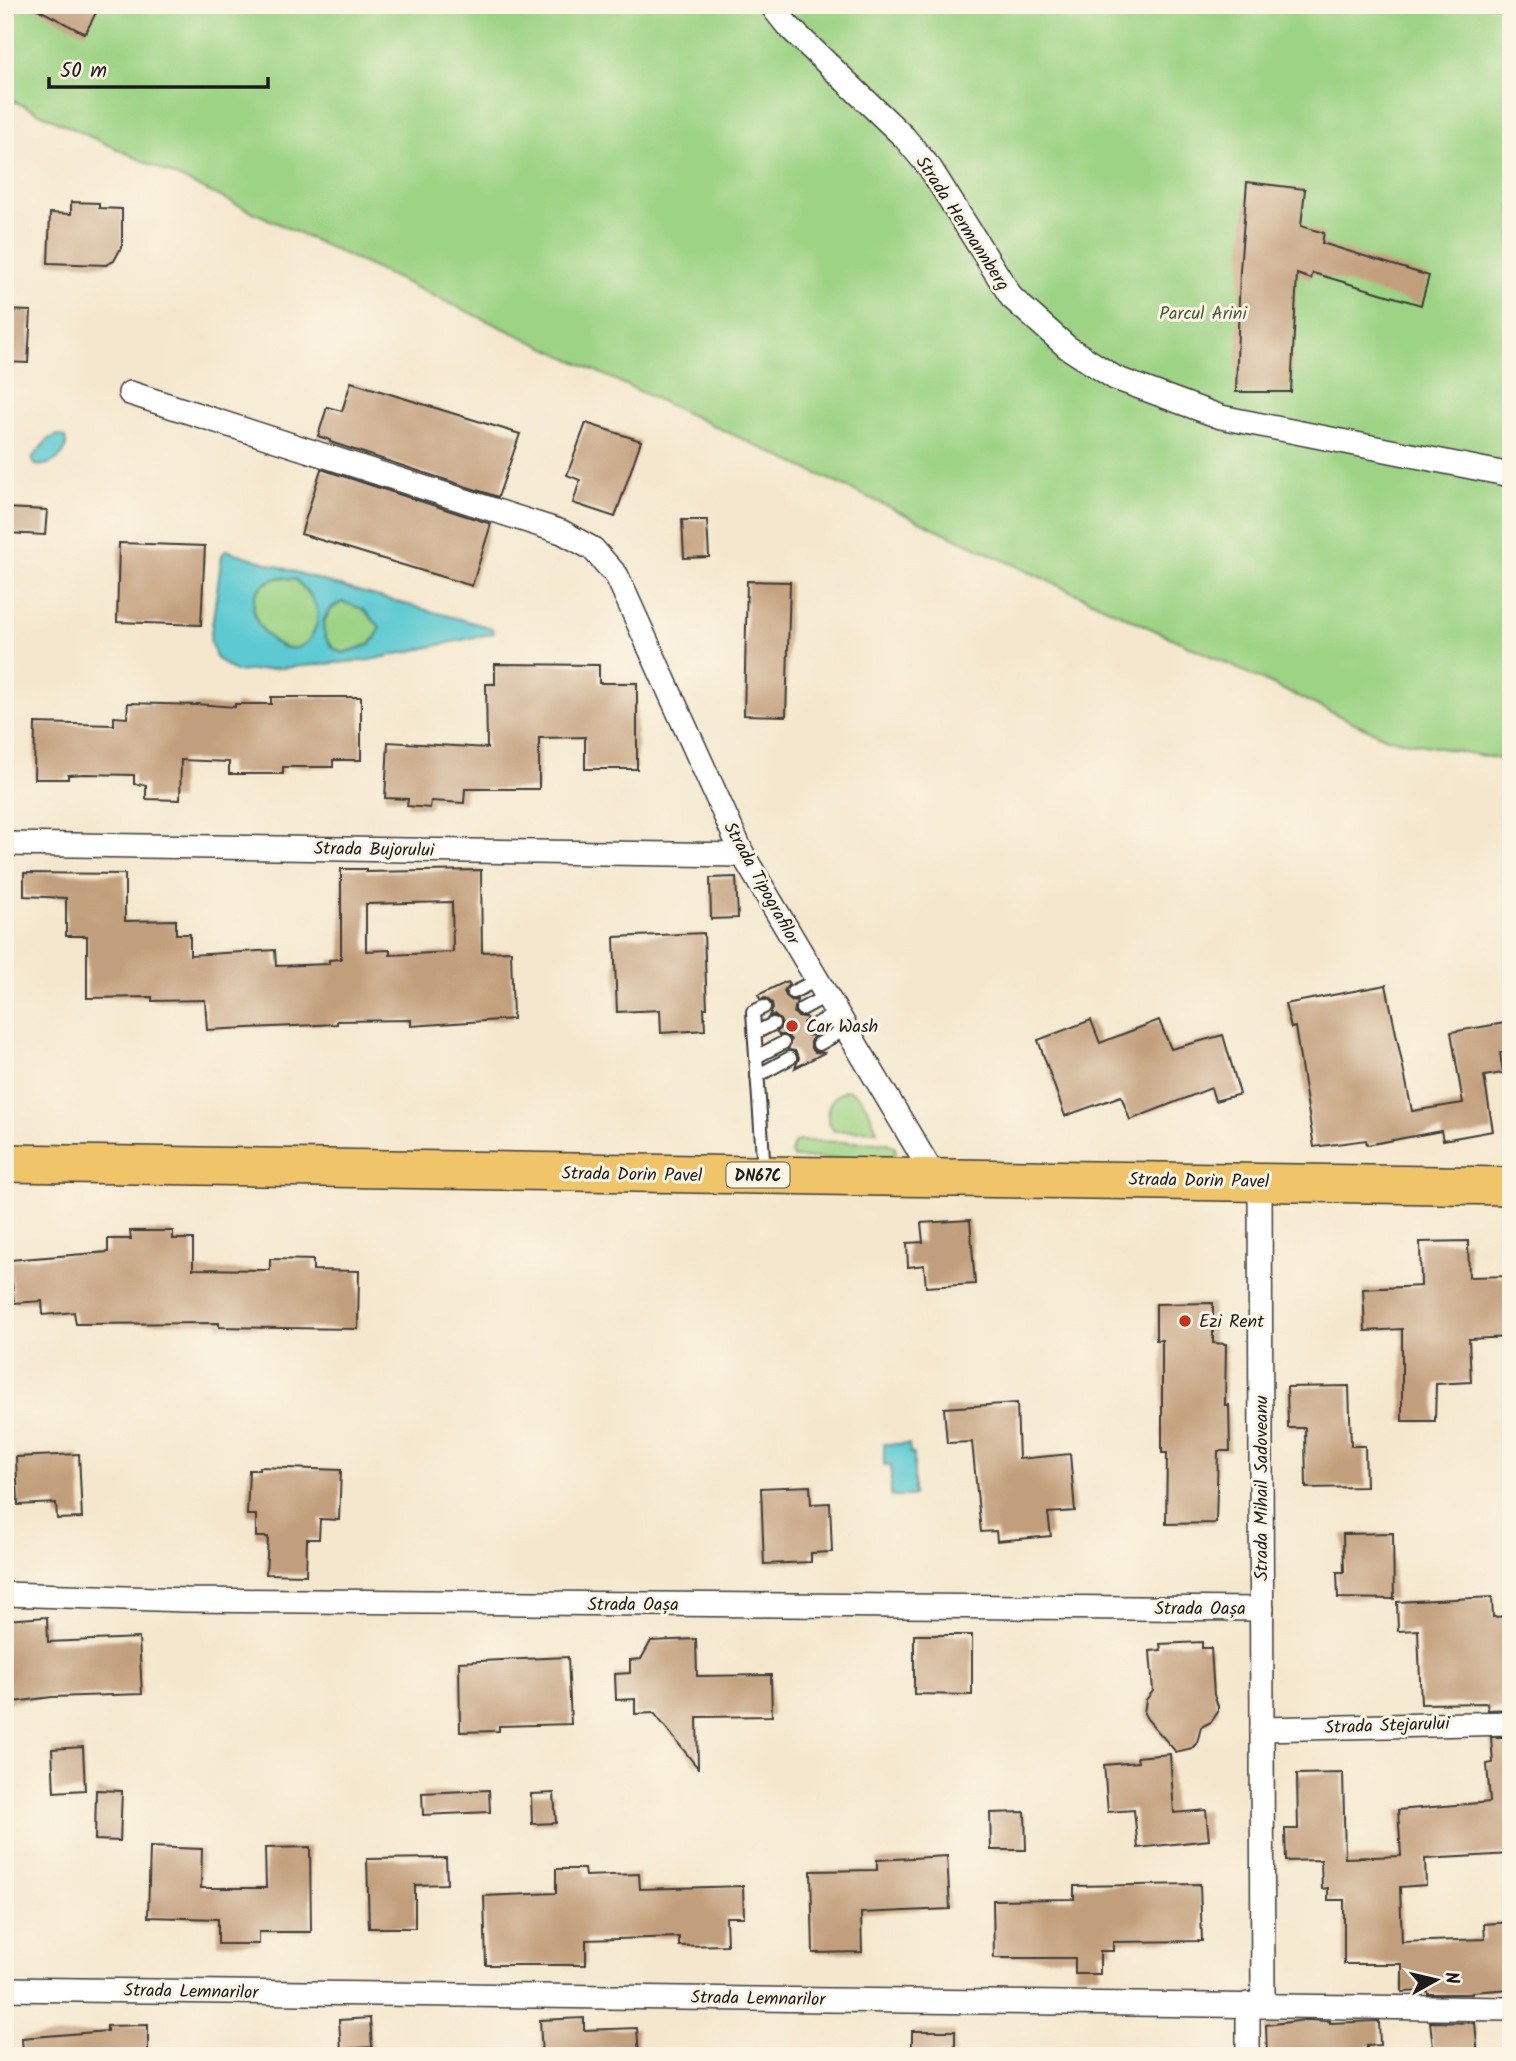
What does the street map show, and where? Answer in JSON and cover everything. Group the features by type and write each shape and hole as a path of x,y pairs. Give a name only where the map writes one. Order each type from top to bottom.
{"main road":[{"name":"Strada Dorin Pavel","path":"5,1163 1511,1186"}],"street":[{"name":"Strada Hermannberg","path":"771,5 787,26 904,137 930,168 1012,298 1067,347 1115,378 1220,417 1511,475"},
{"name":"Strada Tipografilor","path":"130,393 562,532 593,549 617,576 743,855 934,1177"},
{"name":"Strada Bujorului","path":"5,844 743,855"},
{"name":"Strada Mihail Sadoveanu","path":"1256,2005 1262,1729 1260,1181"},
{"name":"Strada Oașa","path":"5,1594 214,1601 1262,1609"},
{"name":"Strada Stejarului","path":"1262,1729 1511,1723"},
{"name":"Strada Lemnarilor","path":"5,1989 1511,2009"},
{"path":"1248,2056 1256,2005"}],"lane":[{"path":"793,992 832,1004"},
{"path":"802,1009 832,1004"},
{"path":"811,1027 832,1004"},
{"path":"819,1044 832,1004"},
{"path":"764,1007 753,1012 764,1175"},
{"path":"755,1033 773,1024"},
{"path":"756,1057 783,1043"},
{"path":"757,1076 790,1058"}],"green space":[{"name":"Parcul Arini","path":"5,5 1511,5 1511,761 1387,738 5,97"},
{"path":"282,577 295,579 309,595 318,612 317,626 306,644 292,648 277,644 264,632 256,617 254,601 262,586"},
{"path":"343,602 363,609 380,627 370,643 342,653 329,645 323,632 328,614"},
{"path":"847,1090 863,1100 877,1130 834,1131 828,1118 829,1107 835,1097"},
{"path":"794,1143 888,1143 895,1148 896,1153 889,1159 794,1158 791,1153"}],"water":[{"path":"59,435 65,438 66,444 62,455 52,462 35,465 32,458 47,441"},
{"path":"226,550 333,584 492,628 494,633 370,660 236,672 217,659 210,641 222,555","holes":["282,577 296,580 309,595 318,612 316,626 305,643 291,648 277,643 264,632 255,616 254,600 262,586","343,602 363,609 380,627 371,643 342,653 328,641 323,626 328,612"]},
{"path":"884,1444 909,1444 910,1453 914,1454 914,1496 891,1496 891,1465 884,1465"}],"building":[{"path":"30,5 100,5 85,34"},
{"path":"1247,182 1305,189 1301,226 1324,233 1322,243 1429,276 1421,305 1313,273 1311,279 1297,274 1291,392 1236,392 1240,270"},
{"path":"71,202 99,203 99,208 122,209 122,246 114,261 106,265 48,263 50,213 71,214"},
{"path":"5,310 31,311 28,363 5,362"},
{"path":"351,382 520,434 498,497 318,436 327,407 342,411"},
{"path":"586,423 641,441 615,517 573,503 580,480 567,475"},
{"path":"321,469 491,524 472,586 301,534"},
{"path":"5,508 47,510 45,535 5,533"},
{"path":"682,520 707,520 709,557 684,558"},
{"path":"119,543 205,546 201,625 117,622"},
{"path":"747,581 790,582 786,716 744,715"},
{"path":"495,664 599,665 599,683 637,683 637,769 585,769 585,737 539,738 539,789 465,789 464,803 431,801 430,808 407,806 408,799 385,798 388,742 487,748 486,684 495,684"},
{"path":"271,697 361,697 361,760 333,760 333,767 283,767 283,774 229,774 229,762 181,760 180,800 146,799 146,785 134,784 134,775 84,774 68,775 68,779 34,779 35,723 114,725 114,717 127,718 128,703 235,707 235,704 271,704"},
{"path":"341,869 366,869 366,872 481,870 482,952 511,951 513,1019 411,1026 411,1020 337,1021 337,1024 207,1030 205,1000 152,1001 152,997 87,998 87,936 66,936 66,898 24,896 24,873 125,874 125,921 176,920 176,934 190,934 190,955 275,950 276,966 329,964 329,960 341,959","holes":["452,902 453,952 390,955 390,950 366,951 366,904"]},
{"path":"736,877 738,918 711,919 710,878"},
{"path":"704,933 707,1008 704,1008 705,1030 661,1033 660,1010 617,1012 614,937"},
{"name":"Car Wash","path":"787,981 789,984 784,991 786,996 792,1001 797,1000 794,1013 807,1019 803,1023 803,1031 807,1035 815,1036 811,1040 811,1048 815,1052 824,1053 795,1068 799,1058 795,1051 788,1050 791,1040 787,1035 779,1035 777,1032 782,1025 780,1020 774,1015 769,1016 773,1009 772,1003 766,998 760,999 758,995"},
{"path":"1386,985 1412,1111 1463,1103 1451,1032 1511,1022 1511,1051 1500,1053 1503,1073 1484,1076 1493,1131 1443,1140 1441,1131 1367,1145 1366,1140 1314,1147 1295,1027 1291,1028 1285,1004"},
{"path":"1091,1020 1100,1043 1159,1020 1171,1049 1223,1035 1240,1094 1215,1101 1211,1088 1130,1120 1121,1096 1065,1116 1038,1040"},
{"path":"970,1220 975,1284 926,1287 924,1265 908,1267 907,1243 923,1242 921,1223"},
{"path":"130,1231 173,1231 173,1239 193,1239 193,1269 270,1270 270,1259 313,1260 313,1270 359,1271 358,1329 219,1327 219,1323 76,1324 74,1312 43,1315 42,1301 14,1303 10,1260 108,1252 108,1239 131,1239"},
{"path":"1468,1241 1469,1277 1511,1276 1511,1337 1469,1339 1471,1382 1436,1384 1435,1421 1402,1421 1402,1329 1365,1331 1363,1289 1421,1286 1420,1242"},
{"path":"1213,1303 1213,1343 1226,1344 1225,1405 1229,1405 1230,1451 1218,1451 1216,1523 1166,1524 1167,1453 1162,1453 1162,1340 1156,1340 1156,1304"},
{"path":"1349,1386 1351,1446 1365,1446 1366,1487 1306,1488 1305,1428 1288,1428 1287,1387"},
{"path":"1017,1403 1019,1459 1070,1454 1075,1511 1048,1513 1051,1536 997,1541 996,1531 981,1532 972,1442 947,1443 944,1408"},
{"path":"79,1454 82,1518 57,1519 56,1503 18,1505 16,1457"},
{"path":"259,1467 341,1470 339,1520 320,1519 319,1539 307,1539 306,1575 266,1574 268,1537 256,1537 256,1515 247,1515 249,1470 259,1470"},
{"path":"810,1486 811,1504 830,1503 832,1552 811,1553 811,1562 764,1564 761,1488"},
{"path":"1393,1533 1394,1599 1338,1598 1337,1572 1344,1572 1343,1534"},
{"path":"1492,1597 1493,1617 1511,1616 1511,1709 1488,1710 1487,1703 1421,1704 1418,1630 1398,1631 1397,1602"},
{"path":"47,1617 48,1642 139,1638 142,1694 52,1697 6,1703 5,1620"},
{"path":"914,1635 972,1635 972,1695 914,1694"},
{"path":"696,1639 697,1676 771,1675 772,1716 697,1717 698,1768 654,1713 635,1714 635,1699 616,1700 615,1674 630,1673 630,1660 641,1659 651,1641"},
{"path":"1202,1642 1202,1648 1211,1648 1214,1695 1218,1712 1211,1722 1201,1727 1197,1743 1192,1748 1176,1752 1144,1713 1146,1700 1153,1691 1150,1651 1161,1650 1160,1644"},
{"path":"568,1657 571,1724 499,1726 499,1731 460,1732 459,1662"},
{"path":"1491,1737 1511,1737 1511,1854 1425,1859 1426,1885 1400,1887 1402,1942 1485,1939 1484,1924 1511,1922 1511,1989 1472,1994 1402,1992 1402,1964 1344,1964 1344,1900 1328,1900 1328,1888 1322,1889 1321,1860 1286,1861 1285,1829 1298,1829 1297,1774 1343,1773 1345,1858 1401,1856 1398,1810 1490,1802 1487,1764 1493,1763"},
{"path":"83,1747 85,1790 54,1792 52,1749"},
{"path":"1170,1754 1174,1813 1206,1810 1209,1840 1138,1848 1134,1810 1108,1812 1104,1765 1138,1762 1137,1757"},
{"path":"96,1790 122,1791 120,1841 95,1840"},
{"path":"489,1790 490,1812 423,1815 422,1793"},
{"path":"554,1793 556,1823 532,1824 531,1794"},
{"path":"1025,1812 1026,1850 991,1850 990,1813"},
{"path":"150,1847 202,1849 201,1888 266,1888 265,1848 310,1847 311,1932 259,1932 259,1944 218,1944 218,1919 148,1917"},
{"path":"947,1856 950,1909 861,1913 862,1952 813,1953 811,1871 877,1870 877,1860"},
{"path":"446,1858 447,1884 415,1885 415,1928 369,1928 367,1859"},
{"path":"556,1869 584,1869 585,1876 639,1874 640,1889 743,1886 744,1917 726,1917 727,1945 679,1946 679,1937 586,1940 586,1965 486,1965 484,1896 556,1893"},
{"path":"1200,1884 1202,1941 1113,1942 1113,1951 1100,1951 1100,1974 1075,1974 1075,1958 994,1958 993,1900 1074,1899 1074,1886"},
{"path":"370,2018 372,2047 341,2049 339,2020"},
{"path":"584,2018 584,2030 637,2028 639,2056 542,2056 540,2020"},
{"path":"1305,2020 1330,2023 1379,2021 1380,2045 1367,2046 1368,2056 1267,2056 1266,2025"},
{"path":"1430,2022 1475,2023 1478,2056 1434,2056"},
{"path":"148,2025 148,2056 23,2056 22,2038 107,2031 107,2026"},
{"path":"912,2031 955,2031 955,2056 912,2056"}],"place":[{"name":"Car Wash","path":"792,1026"},
{"name":"Ezi Rent","path":"1185,1321"}]}
